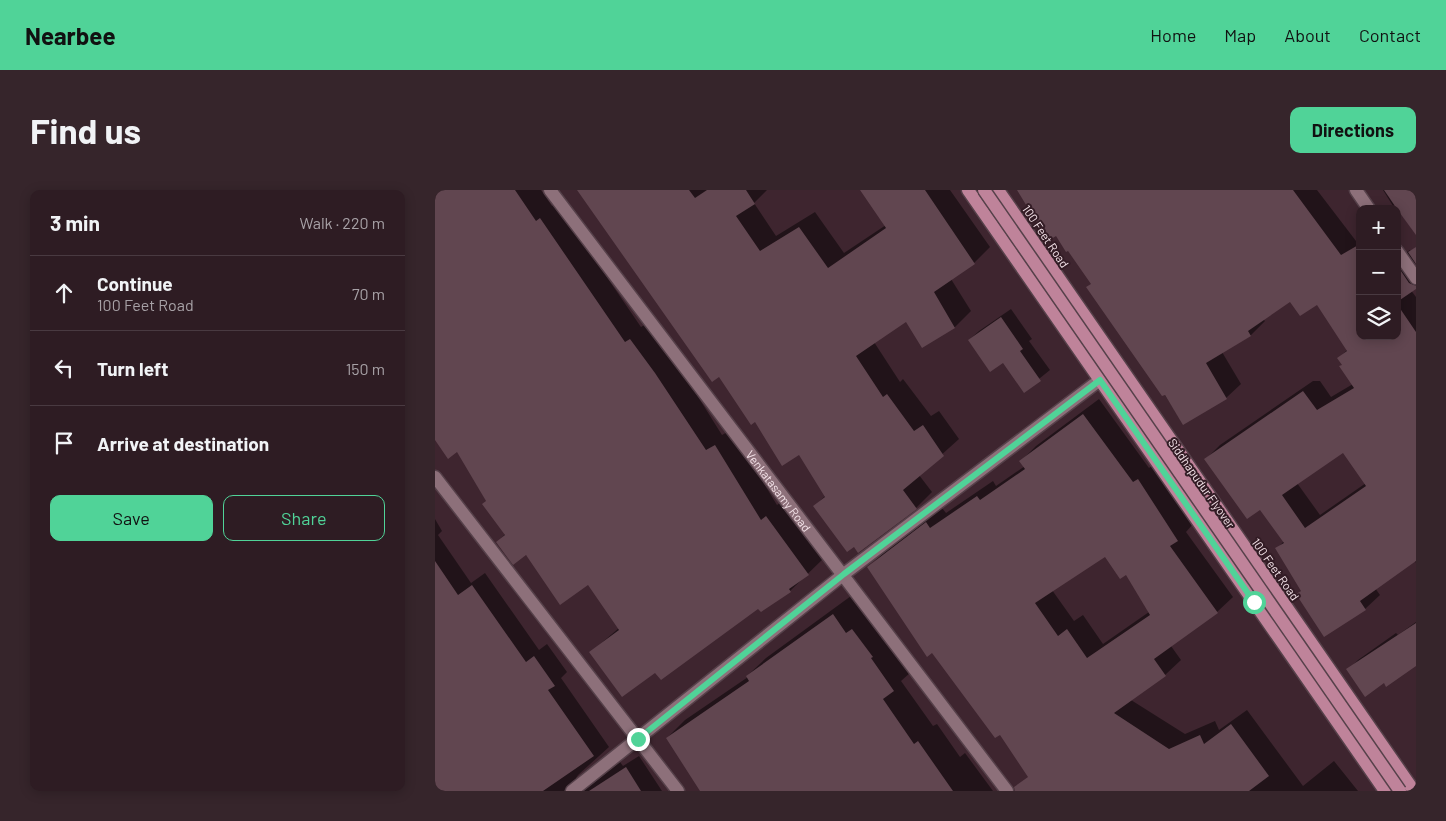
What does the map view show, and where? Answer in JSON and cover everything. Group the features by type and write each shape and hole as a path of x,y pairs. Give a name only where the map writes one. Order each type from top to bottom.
{"main road":[{"path":"969,190 1385,791"},
{"name":"Siddhapudur Flyover","path":"983,190 1400,791"},
{"name":"100 Feet Road","path":"998,190 1118,366 1415,791"}],"street":[{"name":"Venkatasamy Road","path":"550,190 844,574 1007,791"},
{"path":"1356,190 1366,205"},
{"path":"1401,257 1416,278"},
{"path":"572,791 844,574 1118,366"},
{"path":"435,477 678,791"}],"building":[{"path":"435,190 515,190 536,221 540,218 625,342 630,339 655,373 706,450 715,445 761,520 766,516 809,575 789,589 791,592 761,612 758,609 661,680 655,673 622,697 589,652 619,630 588,585 560,605 526,555 513,565 496,542 505,535 482,504 486,501 457,452 448,459 435,440"},
{"path":"577,190 689,190 695,198 707,190 746,190 755,204 736,216 760,251 799,227 828,268 886,228 860,190 925,190 975,264 934,292 955,328 922,348 906,322 856,356 883,397 887,394 914,431 923,425 944,456 903,490 917,509 858,553 854,547 847,552 813,506 825,497 799,455 782,466 755,422 751,425 719,377 712,382"},
{"path":"1017,190 1293,190 1341,255 1356,246 1356,340 1401,340 1401,310 1416,332 1416,561 1360,601 1366,610 1324,637 1296,594 1301,591 1275,548 1284,543 1260,510 1247,519 1204,459 1303,391 1317,410 1354,388 1339,366 1342,365 1337,358 1347,351 1317,305 1300,316 1290,302 1248,331 1251,336 1206,363 1227,399 1183,425 1165,395 1162,396 1086,287 1091,284 1056,236 1048,241","holes":["1343,453 1366,486 1305,528 1282,495"]},
{"path":"1384,190 1416,190 1416,235 1401,214 1401,205 1394,205"},
{"path":"1416,247 1416,264 1408,252"},
{"path":"1401,271 1409,283 1416,286 1416,289 1401,299"},
{"path":"1001,317 1023,349 1020,351 1041,381 1024,393 1003,363 990,372 968,340"},
{"path":"1083,414 1133,482 1138,479 1178,541 1170,546 1218,613 1154,659 1166,676 1114,713 1169,749 1200,735 1204,744 1231,724 1269,776 1249,791 1015,791 1014,787 1028,777 1000,735 995,738 932,653 927,657 867,567 926,522 930,528 977,496 980,500 1025,469 1019,461","holes":["1105,557 1120,579 1126,575 1150,615 1087,658 1067,629 1058,636 1035,603"]},
{"path":"435,561 458,595 472,585 526,662 534,656 555,686 548,690 594,756 543,791 435,791"},
{"path":"833,614 846,633 852,629 873,657 871,658 894,691 883,699 914,744 918,741 953,791 700,791 666,738 749,681 746,676"},
{"path":"1416,623 1416,666 1386,687 1384,683 1365,697 1346,669"},
{"path":"626,767 641,791 589,791"}],"route":[{"path":"638,739 844,574 1100,380 1254,602"}]}
